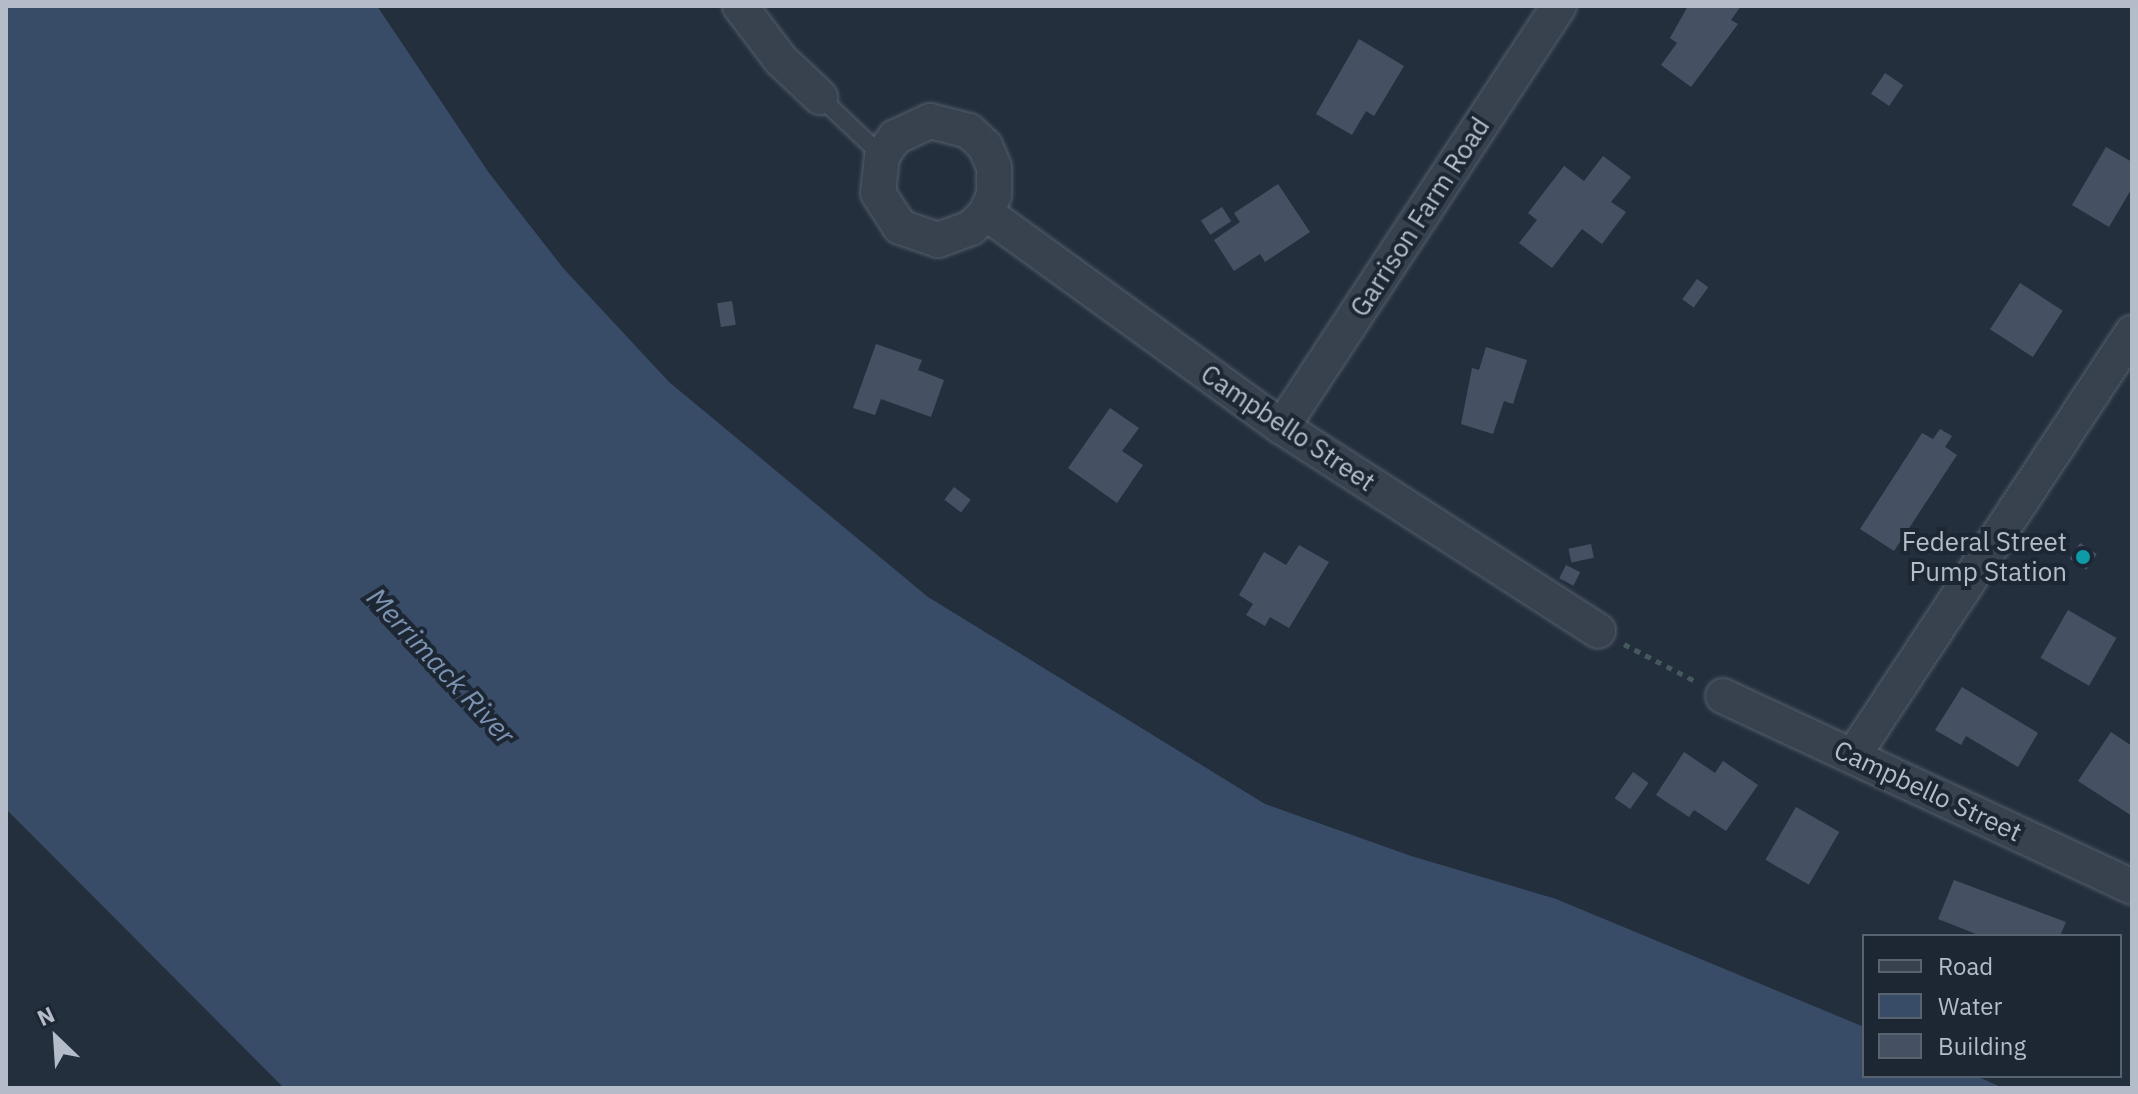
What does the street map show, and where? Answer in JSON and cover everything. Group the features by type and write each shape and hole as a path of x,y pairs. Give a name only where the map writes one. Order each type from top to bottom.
{"street":[{"path":"740,6 781,60 820,97"},
{"name":"Garrison Farm Road","path":"1282,427 1559,6"},
{"path":"947,122 969,131 985,146 994,167 994,195 986,213 971,228 938,240 900,227 878,193 882,156 895,137 920,124 947,122"},
{"name":"Campbello Street","path":"986,213 1282,427 1598,631"},
{"path":"1853,756 2132,333"},
{"name":"Campbello Street","path":"1723,696 2132,887"}],"lane":[{"path":"820,97 882,156"}],"path":[{"path":"1598,631 1723,696"}],"water":[{"name":"Merrimack River","path":"6,6 377,6 489,173 563,268 669,382 928,597 1265,804 1411,856 1556,899 1862,1026 1862,1078 1980,1078 2003,1088 284,1088 6,809"}],"building":[{"path":"1688,6 1741,6 1731,20 1738,24 1691,87 1661,65 1677,43 1670,38"},
{"path":"1359,39 1404,66 1374,116 1366,111 1352,135 1316,114"},
{"path":"1885,73 1903,85 1889,106 1871,94"},
{"path":"2106,147 2132,162 2132,188 2109,227 2072,205"},
{"path":"1603,156 1631,177 1611,202 1626,212 1602,244 1582,229 1552,268 1519,243 1537,220 1528,213 1564,166 1584,181"},
{"path":"1278,184 1310,232 1265,262 1260,254 1234,271 1214,240 1240,222 1234,213"},
{"path":"1222,207 1231,221 1210,235 1201,221"},
{"path":"1697,279 1708,287 1694,307 1682,299"},
{"path":"2020,283 2063,311 2033,357 1990,329"},
{"path":"732,301 736,325 721,327 717,303"},
{"path":"876,344 922,360 918,370 944,380 931,417 881,399 875,415 853,408"},
{"path":"1486,347 1527,360 1513,404 1504,401 1493,434 1461,424 1472,368 1479,370"},
{"path":"1110,408 1139,428 1122,451 1143,465 1117,503 1068,468"},
{"path":"1940,429 1952,436 1945,447 1957,455 1894,551 1860,529 1922,433 1933,439"},
{"path":"954,487 971,500 961,512 944,500"},
{"name":"Federal Street Pump Station","path":"2080,543 2097,554 2086,570 2070,559"},
{"path":"1591,544 1594,558 1571,562 1569,549"},
{"path":"1299,545 1329,562 1289,628 1270,617 1265,626 1246,615 1253,604 1239,595 1264,552 1286,565"},
{"path":"1566,565 1580,572 1573,586 1559,578"},
{"path":"2068,610 2116,638 2089,686 2040,658"},
{"path":"1962,687 2038,733 2018,767 1966,736 1961,745 1935,730"},
{"path":"2111,732 2132,746 2132,816 2078,781"},
{"path":"1684,752 1715,773 1723,761 1758,785 1726,831 1694,810 1689,817 1656,795"},
{"path":"1633,772 1649,783 1630,809 1615,798"},
{"path":"1796,807 1839,832 1809,885 1766,860"},
{"path":"1954,880 2066,922 2061,934 1976,934 1938,919"}],"place":[{"name":"Federal Street Pump Station","path":"2083,557"}]}
